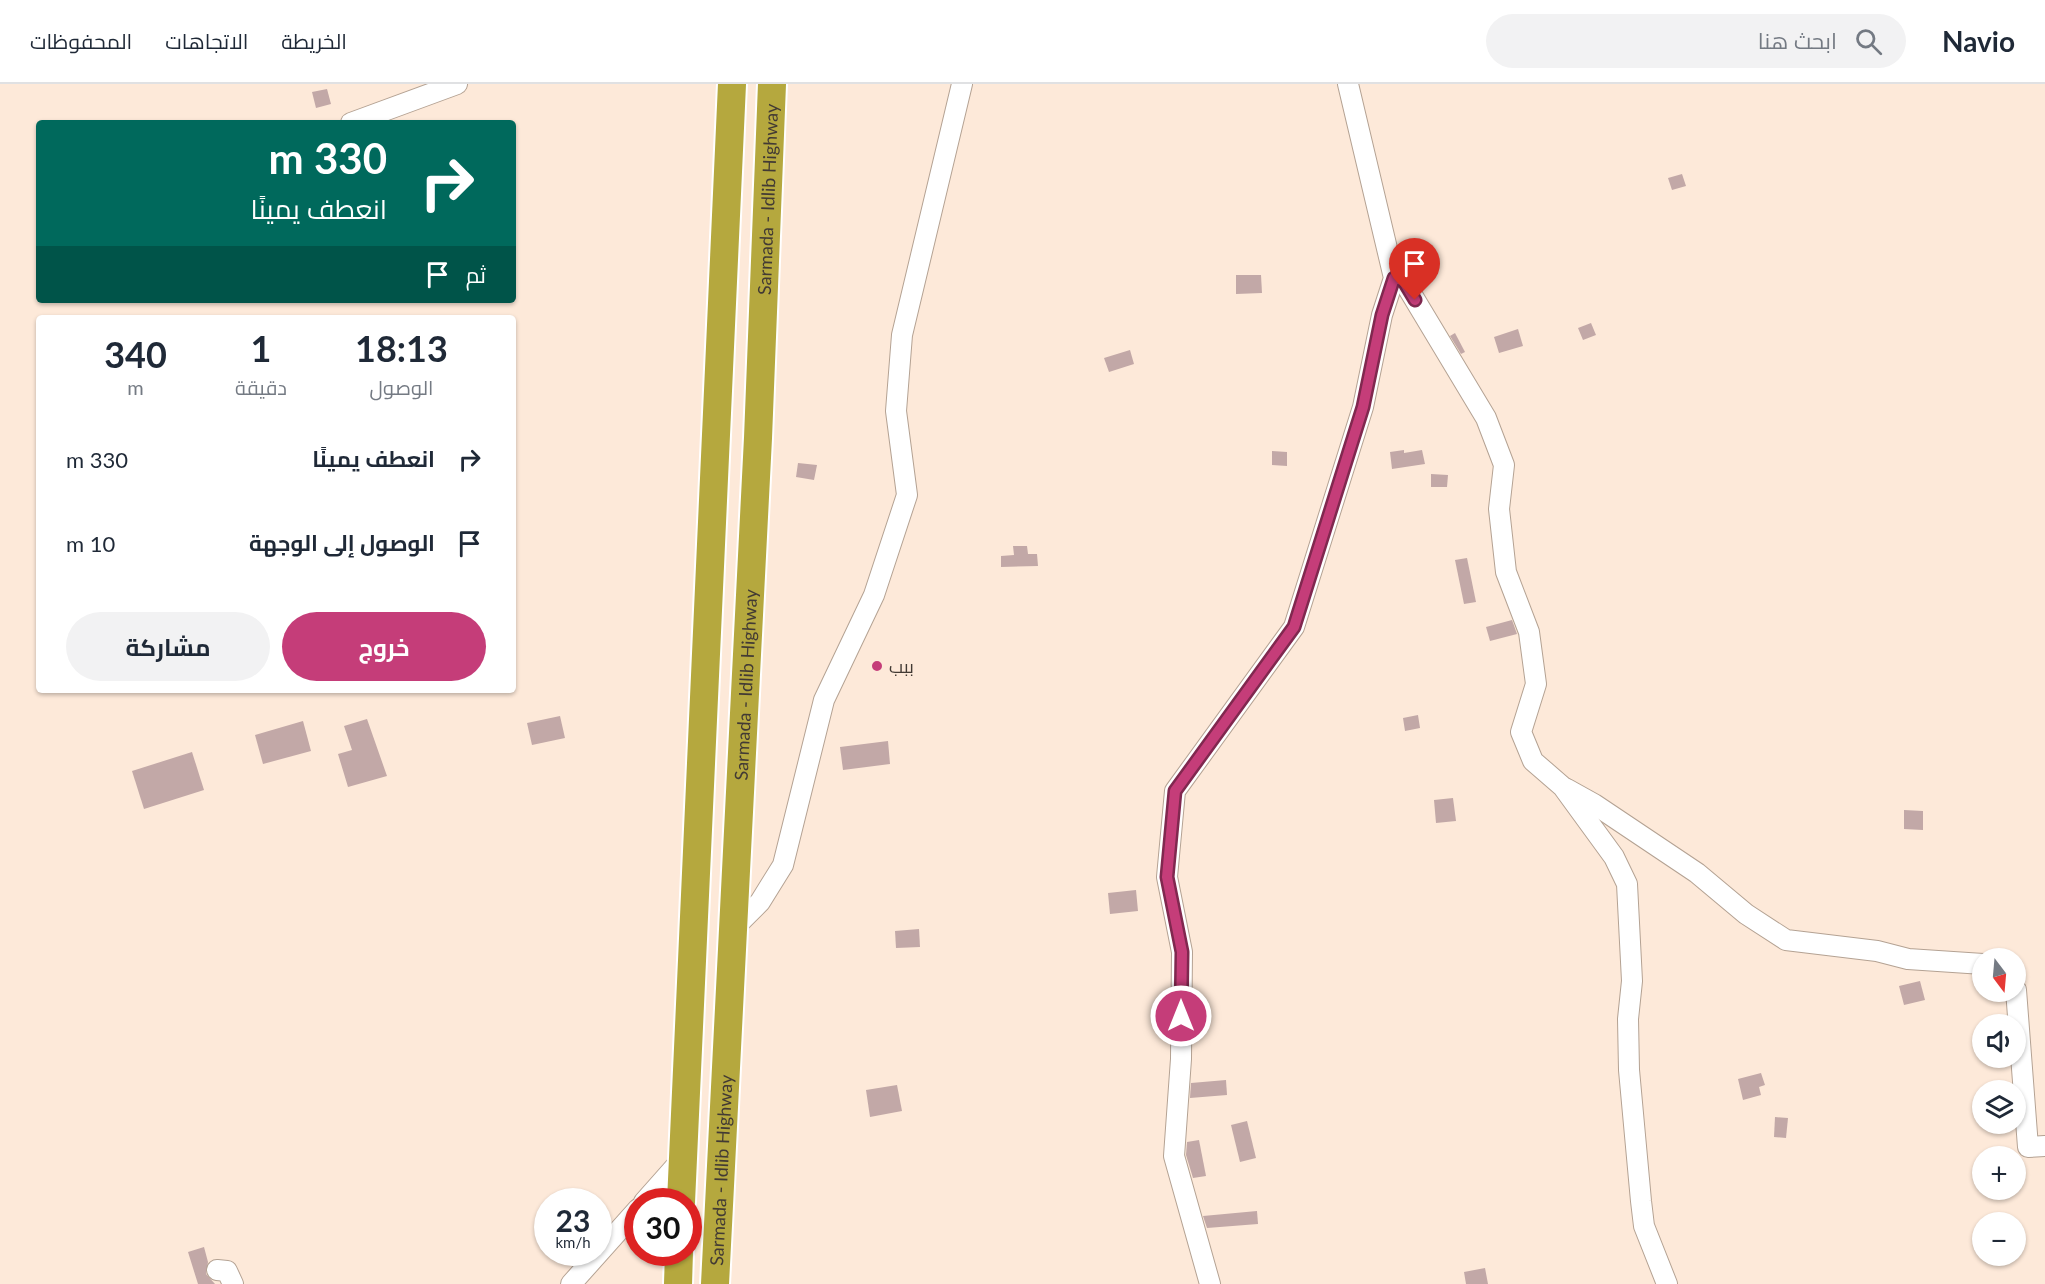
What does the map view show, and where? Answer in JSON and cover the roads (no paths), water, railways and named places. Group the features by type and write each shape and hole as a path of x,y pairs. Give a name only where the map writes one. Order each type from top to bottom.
{"highway":[{"path":"682,1188 732,84"},
{"name":"Sarmada - Idlib Highway","path":"715,1284 758,438 772,84"},
{"path":"717,439 758,438"},
{"name":"Sarmada - Idlib Highway","path":"678,1284 679,1266"}],"street":[{"path":"359,120 457,84"},
{"path":"733,929 760,902 783,865 824,700 874,595 907,495 896,411 902,335 962,84"},
{"path":"1210,1284 1174,1156 1181,1059 1182,952 1167,877 1175,791 1294,627 1363,407 1382,315 1394,278 1348,84"},
{"path":"1394,278 1403,280 1486,418 1504,465 1499,509 1506,572 1529,632 1536,684 1521,732 1533,761 1563,787 1594,804 1697,873 1746,914 1786,940 1877,951 1908,959 1972,963"},
{"path":"1563,787 1614,857 1627,884 1632,981 1628,1019 1629,1070 1641,1201 1644,1226 1667,1284"},
{"path":"2017,1002 2028,1147 2045,1146"},
{"path":"656,1188 683,1158"},
{"path":"572,1284 624,1225"},
{"path":"217,1270 227,1271 233,1284"}],"place":[{"name":"ببب","path":"877,666"}]}
